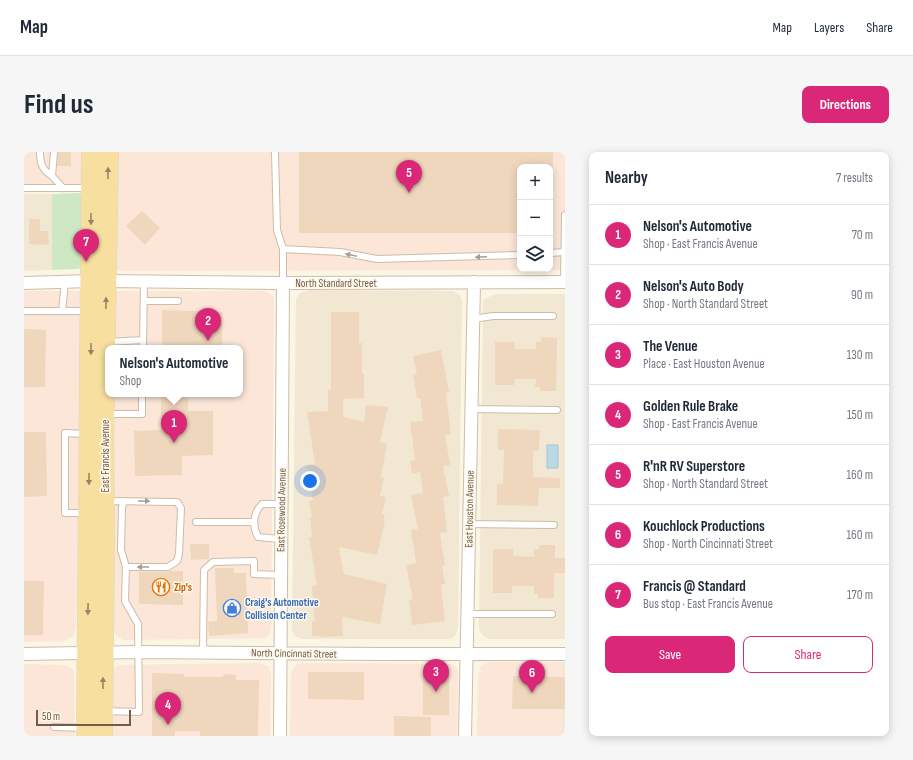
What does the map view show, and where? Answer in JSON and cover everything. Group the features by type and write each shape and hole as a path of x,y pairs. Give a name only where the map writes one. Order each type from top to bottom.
{"main road":[{"name":"East Francis Avenue","path":"91,152 91,188 106,345"},
{"name":"East Francis Avenue","path":"92,733 103,711 95,653 113,539 97,509 90,434 91,311 99,281 109,152"},
{"name":"East Francis Avenue","path":"92,733 95,653 97,509 105,378"}],"street":[{"name":"North Standard Street","path":"24,283 99,281 283,283 565,282"},
{"name":"East Houston Avenue","path":"465,736 468,524 474,282"},
{"name":"East Rosewood Avenue","path":"280,736 280,539 283,283"},
{"name":"North Cincinnati Street","path":"24,654 139,652 565,654"}],"lane":[{"path":"40,152 42,166 46,172 63,188"},
{"path":"52,176 54,152"},
{"path":"275,152 277,230 283,248 283,283"},
{"path":"24,188 91,188"},
{"path":"565,215 565,282"},
{"path":"283,248 340,252 376,259 517,255"},
{"path":"553,253 564,252"},
{"path":"143,345 144,281"},
{"path":"62,311 65,282"},
{"path":"144,301 178,302"},
{"path":"24,311 91,311"},
{"path":"473,319 493,316 553,316"},
{"path":"106,342 143,340"},
{"path":"104,414 142,414 142,397"},
{"path":"471,409 557,410"},
{"path":"90,434 65,433 65,514 97,509 114,501 177,502 181,508 180,554 177,561 168,566 126,567"},
{"path":"103,711 139,712 138,624 125,601 126,567 121,550 113,539 124,501"},
{"path":"280,539 258,537 255,532 254,522 256,510 262,504 281,504"},
{"path":"196,522 254,522"},
{"path":"468,524 554,525"},
{"path":"203,652 204,570 213,562 254,561 254,574 280,575"},
{"path":"467,614 552,614"},
{"path":"54,727 92,733"}],"shaded area":[{"path":"24,152 84,152 81,186 24,184"},
{"path":"116,152 565,152 565,270 553,270 553,164 517,164 517,270 119,271 115,268"},
{"path":"24,194 52,194 52,270 24,271"},
{"path":"310,290 453,291 460,295 462,300 458,627 456,635 451,639 302,639 295,636 292,631 296,300 300,293"},
{"path":"24,291 80,291 80,499 76,628 73,636 65,641 24,642"},
{"path":"117,291 266,291 274,298 271,627 269,635 265,638 123,640 114,633 111,397 243,397 243,345 111,345 114,293"},
{"path":"495,294 565,294 565,639 489,639 482,635 479,628 483,300"},
{"path":"489,662 562,662 561,736 477,736 478,676 481,666"},
{"path":"562,662 565,662 565,736 561,736"},
{"path":"259,663 268,666 271,674 270,736 112,736 112,673 117,665"},
{"path":"24,664 64,665 70,667 74,671 75,736 24,736"},
{"path":"297,664 452,664 457,668 458,673 457,736 290,736 291,675"}],"green space":[{"path":"52,194 83,194 83,267 78,269 52,270"}],"water":[{"path":"547,445 558,445 558,468 547,468"}],"building":[{"path":"58,152 71,152 71,166 57,166"},
{"path":"299,152 553,152 553,164 517,164 517,233 299,233"},
{"path":"142,211 160,228 145,245 126,226"},
{"path":"29,219 40,219 40,231 48,231 49,245 29,244"},
{"path":"162,310 222,312 222,345 162,345"},
{"path":"331,312 359,312 359,343 362,343 364,398 343,399 343,417 364,422 366,405 388,407 380,442 387,444 381,477 384,478 380,496 386,497 382,514 385,515 383,521 385,522 377,555 339,547 340,555 344,574 387,584 380,624 342,617 343,636 324,637 312,636 312,621 315,621 312,586 317,585 309,537 312,537 310,517 312,517 309,501 313,500 307,465 315,464 307,412 328,411 328,390 331,390"},
{"path":"24,329 46,330 45,387 24,387"},
{"path":"541,337 557,338 556,391 540,391 540,387 535,387 536,379 515,379 514,385 495,385 495,342 515,342 515,349 536,349 536,342 541,342"},
{"path":"441,350 449,392 446,393 451,434 445,435 450,465 443,466 449,496 443,497 447,532 440,533 445,566 442,566 445,584 441,585 445,621 412,625 409,600 413,599 406,565 416,563 411,530 418,529 411,495 423,493 420,472 412,474 410,461 415,460 410,422 423,421 420,398 417,398 413,375 417,374 413,356"},
{"path":"161,397 188,397 188,411 213,411 213,455 182,456 182,475 135,476 134,431 161,430"},
{"path":"498,429 540,430 539,451 533,451 533,477 560,478 560,488 539,488 538,506 497,505 497,484 503,484 504,450 498,450"},
{"path":"24,432 46,432 47,496 24,497"},
{"path":"190,544 209,544 209,559 191,560"},
{"path":"539,545 555,545 555,558 565,558 565,573 554,573 554,598 538,598 538,594 534,594 534,586 512,586 512,593 493,593 493,549 513,549 513,556 534,557 534,549 539,549"},
{"name":"Craig's Automotive Collision Center","path":"215,568 234,568 234,573 246,573 248,633 209,636 208,622 217,621"},
{"name":"Zip's","path":"183,571 183,605 139,604 139,572"},
{"path":"24,581 44,581 43,635 24,635"},
{"path":"423,669 449,669 449,715 423,715"},
{"path":"308,672 364,672 364,700 308,699"},
{"path":"152,673 184,674 184,677 223,677 224,674 236,675 236,680 259,680 258,736 200,736 200,731 175,731 175,736 152,736"},
{"path":"513,676 565,677 565,709 512,709"},
{"path":"394,716 431,717 431,736 394,736"}],"place":[{"name":"R'nR RV Superstore","path":"409,193"},
{"name":"Francis @ Standard","path":"86,262"},
{"name":"Nelson's Auto Body","path":"208,341"},
{"name":"Nelson's Automotive","path":"174,443"},
{"name":"Zip's","path":"161,587"},
{"name":"Craig's Automotive Collision Center","path":"232,608"},
{"name":"The Venue","path":"436,692"},
{"name":"Kouchlock Productions","path":"532,693"},
{"name":"Golden Rule Brake","path":"168,725"}]}
